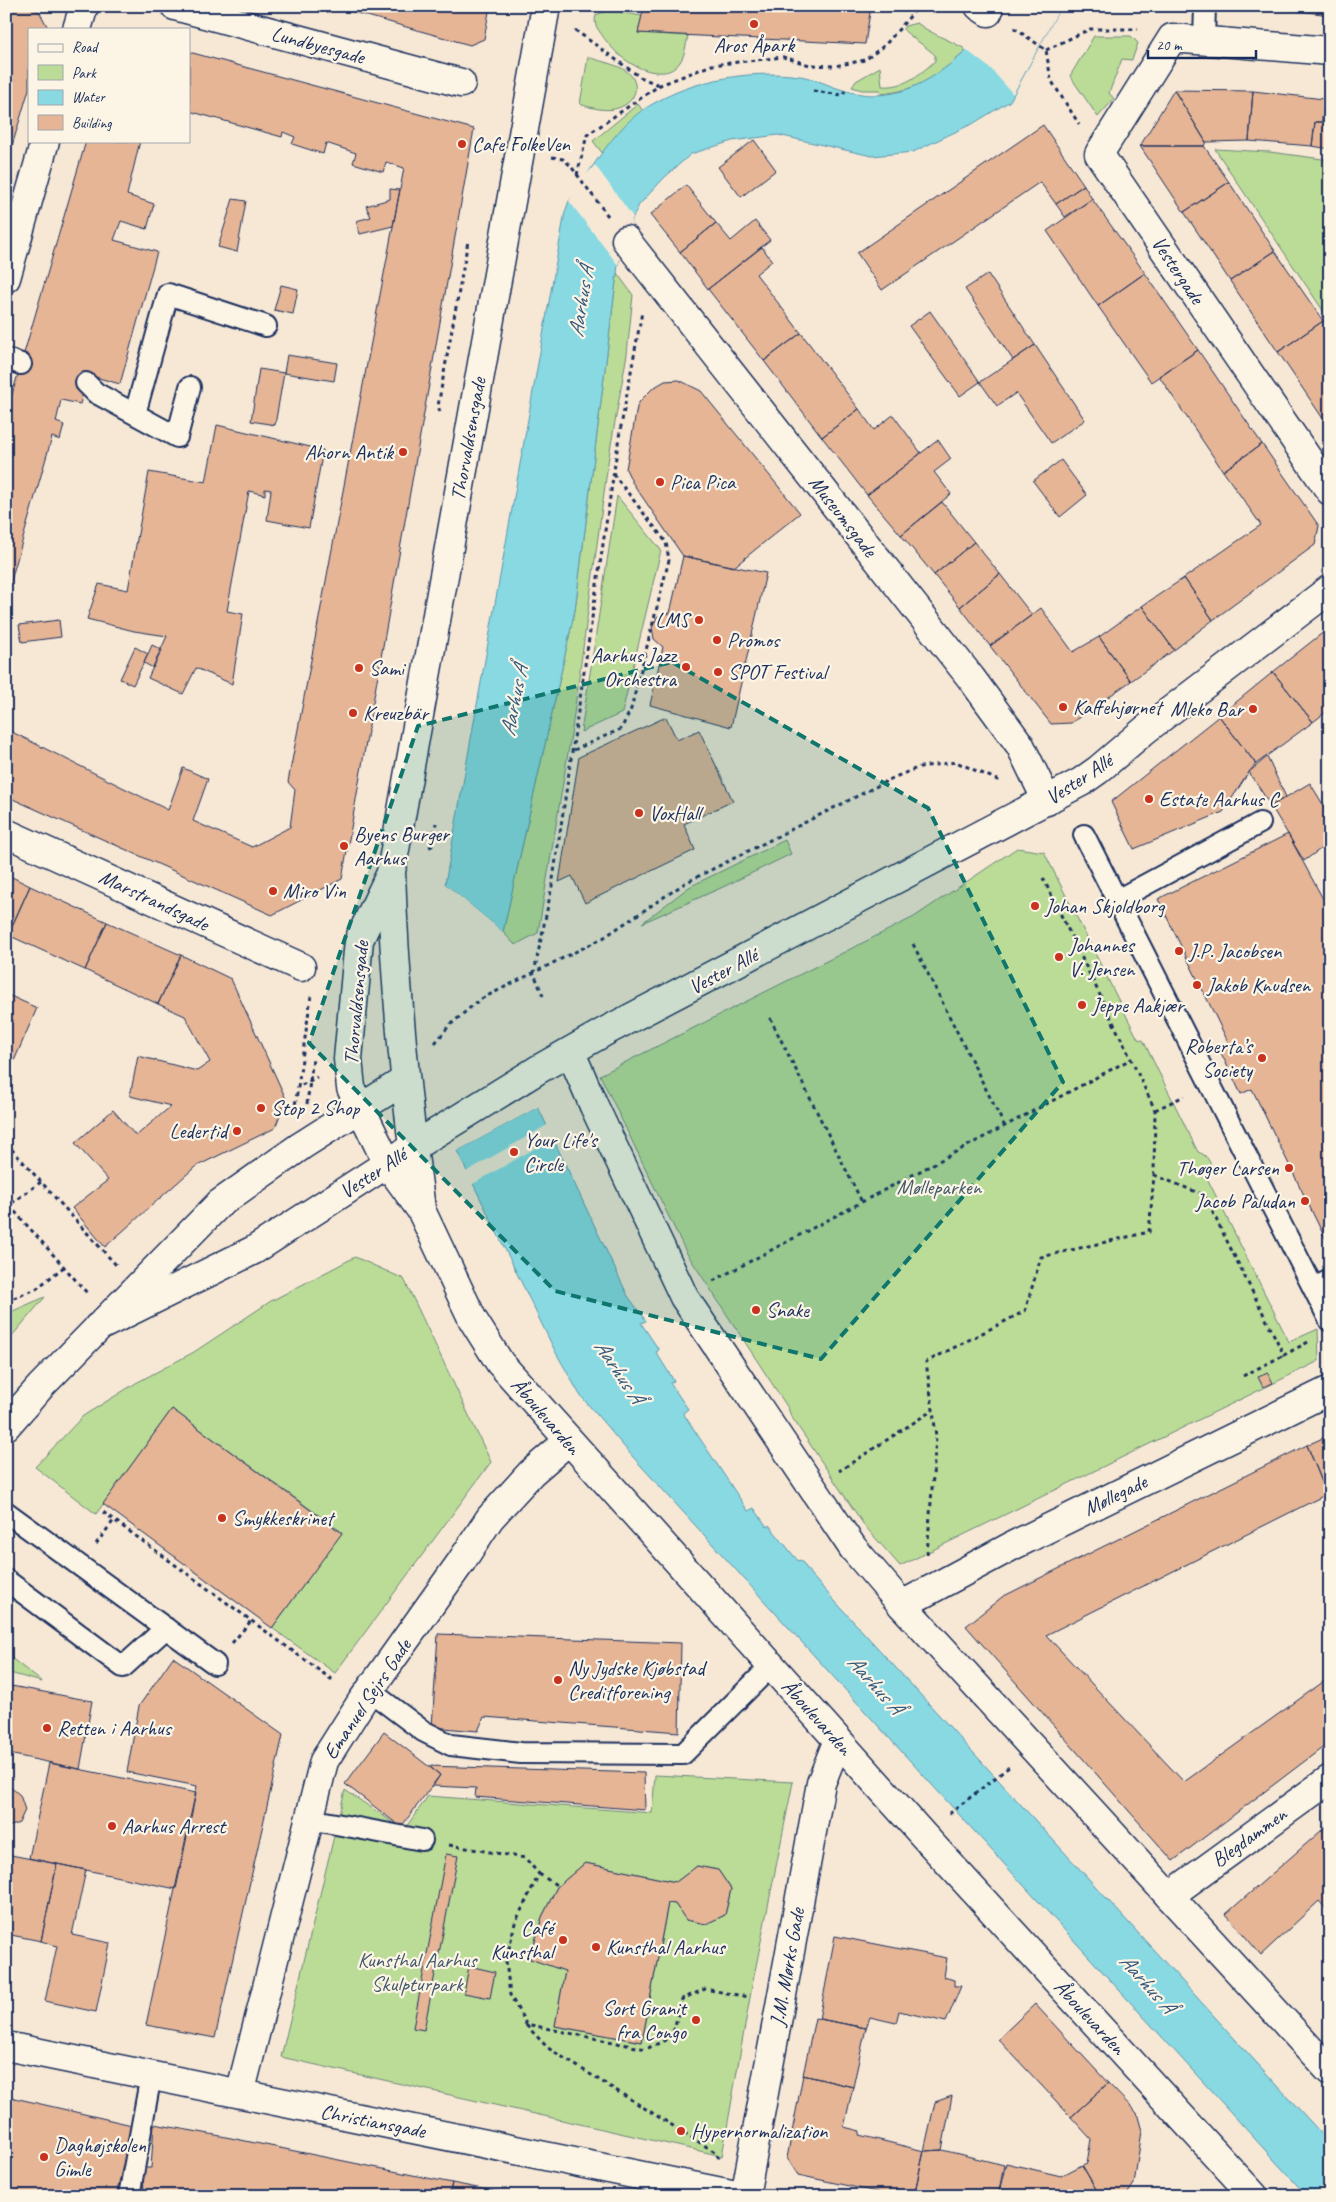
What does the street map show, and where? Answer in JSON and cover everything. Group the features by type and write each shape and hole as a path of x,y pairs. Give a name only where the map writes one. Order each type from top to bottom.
{"street":[{"path":"77,28 84,6"},
{"name":"Lundbyesgade","path":"175,6 461,83"},
{"name":"Thorvaldsensgade","path":"413,1147 394,961 391,872 546,8"},
{"path":"1099,154 1172,38 1330,51"},
{"path":"6,278 45,142"},
{"name":"Vestergade","path":"1099,154 1330,490"},
{"name":"Museumsgade","path":"626,240 971,678 1020,745 1047,801"},
{"name":"Vester Allé","path":"98,1327 254,1250 387,1163 539,1069 606,1031 1047,801 1098,770 1145,730 1330,589"},
{"name":"Marstrandsgade","path":"6,833 301,967"},
{"name":"Thorvaldsensgade","path":"387,1163 352,1088 348,1059 359,940 391,872"},
{"path":"570,1052 598,1116 684,1297 852,1548 902,1605 1330,2071"},
{"name":"Vester Allé","path":"6,1426 41,1386 219,1204 301,1146 405,1080"},
{"name":"Åboulevarden","path":"413,1147 421,1210"},
{"name":"Åboulevarden","path":"387,1163 421,1210 473,1320 500,1363 771,1666 1254,2196"},
{"name":"Møllegade","path":"902,1605 1012,1546 1330,1390"},
{"name":"Emanuel Sejrs Gade","path":"240,2094 324,1761 366,1696 490,1518 531,1473 568,1441"},
{"name":"J.M. Mørks Gade","path":"745,2196 821,1783 838,1740"},
{"name":"Blegdammen","path":"1169,1896 1330,1779"},
{"name":"Christiansgade","path":"6,2046 741,2196"}],"lane":[{"path":"1204,40 1205,6"},
{"path":"135,414 168,294 266,326"},
{"path":"86,383 96,393 177,437 190,386"},
{"path":"1117,900 1260,823"},
{"path":"1084,835 1322,1284 1330,1321"},
{"path":"6,1512 215,1664"},
{"path":"6,1580 123,1667 166,1628"},
{"path":"366,1696 423,1731 451,1745 521,1753 683,1754 771,1666"},
{"path":"310,1819 422,1840"},
{"path":"129,2196 151,2075"}],"path":[{"path":"577,175 587,135 660,86 712,64 783,57 810,65 835,66 865,60 885,45 919,6"},
{"path":"546,8 640,78 660,86"},
{"path":"1046,50 1090,29 1140,29 1172,38"},
{"path":"1040,44 1046,50 1051,80 1099,154"},
{"path":"813,91 842,95 844,90"},
{"path":"581,180 626,240"},
{"path":"542,996 534,973 552,886 574,750 613,475 650,272"},
{"path":"574,750 621,729 631,709 669,560 666,542 613,475"},
{"path":"405,1080 449,1026 479,1000 603,938 685,883 895,777 920,767 956,762 1002,782"},
{"path":"927,1557 936,1437 926,1362 1025,1311 1040,1257 1150,1232 1154,1175 1155,1110 1042,878"},
{"path":"913,944 1004,1127"},
{"path":"301,967 315,973 298,1088 348,1059"},
{"path":"770,1018 862,1202"},
{"path":"684,1297 1131,1060"},
{"path":"1155,1110 1187,1094"},
{"path":"6,1143 136,1288"},
{"path":"1154,1175 1204,1195 1284,1355"},
{"path":"41,1182 10,1205 71,1274"},
{"path":"6,1301 36,1289 65,1266"},
{"path":"1243,1376 1316,1338"},
{"path":"813,1488 933,1410"},
{"path":"103,1512 366,1696"},
{"path":"944,1817 1008,1768"},
{"path":"422,1840 525,1858 539,1874 558,1886"},
{"path":"539,1874 515,1923 506,1961 510,1995 526,2024 548,2048 715,2152 720,2160"},
{"path":"526,2024 646,2049 672,2038 682,1999 705,1989 780,2004"}],"highlighted area":[{"path":"672,662 928,808 1063,1082 821,1359 555,1291 309,1043 418,726"}],"green space":[{"path":"609,10 642,16 638,33 688,36 682,59 678,65 666,72 646,70 637,67 621,56 607,42 596,26 596,15"},
{"path":"917,23 965,49 964,53 944,69 916,86 881,94 880,90 862,90 852,87 856,81 880,67 882,86 904,83 917,76 935,61 935,55 903,29 905,26"},
{"path":"1094,36 1131,36 1138,43 1132,60 1122,59 1109,93 1114,99 1098,117 1070,76"},
{"path":"588,57 617,66 630,75 634,80 635,91 630,101 618,108 609,110 580,104"},
{"path":"638,104 643,111 624,126 603,154 593,141"},
{"path":"1215,149 1270,152 1330,160 1330,321"},
{"path":"617,273 633,295 627,354 609,456 572,729 538,933 515,945 503,932 575,610"},
{"path":"617,496 661,550 622,713 581,732"},
{"path":"785,840 791,854 642,923 689,887"},
{"name":"Mølleparken","path":"1017,848 1044,852 1138,1039 1143,1040 1198,1152 1209,1161 1211,1166 1206,1176 1289,1342 1318,1329 1319,1361 900,1566 864,1525 791,1416 788,1408 686,1252 600,1075 914,917"},
{"path":"355,1257 404,1279 491,1462 335,1673 272,1628 342,1532 172,1409 96,1514 35,1467 83,1416 136,1383 194,1352 271,1301"},
{"path":"45,1297 6,1343 6,1314"},
{"path":"6,1654 42,1682 6,1672"},
{"name":"Kunsthal Aarhus Skulpturpark","path":"655,1775 793,1782 752,1986 722,2156 281,2057 345,1790 404,1830 428,1796 652,1813","holes":["585,1863 676,1882 697,1866 718,1870 731,1889 725,1915 706,1924 686,1920 675,1904 668,1903 642,2042 555,2026 565,1971 530,1958 542,1917 557,1887"]}],"water":[{"name":"Aarhus Å","path":"1061,6 1010,101 974,123 913,152 872,156 778,135 732,141 691,154 664,178 639,205 633,217 618,265 575,610 503,932 445,884 565,212 569,201 610,142 629,121 657,101 676,92 696,85 738,76 780,74 805,77 861,94 878,95 894,93 908,89 937,74 964,53 966,49"},
{"name":"Aarhus Å","path":"538,1107 628,1296 646,1321 641,1323 659,1350 656,1352 674,1381 670,1383 688,1409 683,1413 748,1511 754,1508 767,1527 769,1525 798,1561 801,1560 811,1575 1330,2143 1330,2196 1307,2196 632,1456 580,1395 555,1351 457,1151"}],"pier":[{"path":"992,6 1061,6 1013,94 991,69 965,49"},
{"path":"595,165 633,217 618,265 569,201 580,181"},
{"path":"445,884 503,932 503,935 445,887"},
{"path":"537,1104 538,1107 457,1151 456,1148"},
{"path":"549,1124 555,1137 471,1185 464,1173"},
{"path":"1330,2180 1330,2196 1310,2196"}],"building":[{"path":"6,6 23,6 39,11 47,26 46,28 28,28 28,92 6,166"},
{"path":"332,6 490,6 484,39 470,45"},
{"name":"Aros Åpark","path":"644,6 871,6 865,44 638,33"},
{"path":"1225,6 1300,6 1299,11"},
{"path":"1300,6 1330,6 1330,15 1299,11"},
{"path":"190,52 474,129 342,879 272,915 6,796 6,729 168,810 183,768 208,779 193,821 252,847 290,827 295,790 288,782 404,168 386,162 383,172 353,163 356,153 326,143 323,154 292,144 295,137 283,132 282,137 190,111"},
{"path":"1174,90 1206,142 1204,146 1140,146"},
{"path":"1174,90 1253,91 1249,141 1206,142"},
{"path":"1253,91 1324,99 1322,122 1315,122 1312,146 1249,141"},
{"path":"1324,99 1330,100 1330,149 1312,146 1315,122 1322,122"},
{"path":"1043,125 1084,185 1056,204 1040,182 882,290 857,253"},
{"path":"754,140 776,170 741,197 718,167"},
{"path":"86,142 140,142 127,195 154,204 147,229 121,221 114,240 157,252 120,384 88,375 80,404 61,400 56,422 64,425 60,440 52,437 6,598 6,415"},
{"path":"1140,146 1204,146 1229,182 1184,212"},
{"path":"1229,182 1275,251 1230,281 1184,212"},
{"path":"686,185 716,223 680,252 650,215"},
{"path":"1084,185 1092,199 1065,217 1056,204"},
{"path":"390,189 400,190 393,226 360,234 356,221 371,217 366,206 390,199"},
{"path":"233,199 246,201 237,252 218,247"},
{"path":"1092,199 1145,273 1098,306 1047,231"},
{"path":"755,221 770,240 708,289 680,252 716,223 731,241"},
{"path":"762,247 772,261 756,274 801,333 764,361 708,289"},
{"path":"1275,251 1323,321 1278,352 1230,281"},
{"path":"1145,273 1198,350 1151,382 1098,306"},
{"path":"988,274 1035,345 1013,360 965,289"},
{"path":"281,285 298,289 293,314 274,310"},
{"path":"930,311 980,382 960,396 909,326"},
{"path":"1323,321 1330,332 1330,425 1328,426 1278,352"},
{"path":"801,333 859,409 822,437 764,361"},
{"path":"1035,345 1085,420 1051,443 1016,393 997,406 980,382"},
{"path":"1198,350 1262,444 1223,471 1159,376"},
{"path":"287,355 337,363 334,381 284,373"},
{"path":"259,369 284,373 275,425 251,421"},
{"path":"679,380 701,391 800,513 734,567 683,556 632,482 626,469 637,407 640,401 653,388 665,381"},
{"path":"859,409 874,430 893,415 921,453 867,495 822,437"},
{"path":"217,425 323,450 309,528 267,520 271,490 265,489 265,495 249,491 227,611 243,614 232,684 196,668 183,694 148,678 167,636 134,631 87,619 99,584 128,590 149,472 206,482"},
{"path":"938,440 951,459 934,472 951,494 901,535 867,495"},
{"path":"1262,444 1319,526 1315,545 1213,620 1184,578 1261,525 1223,471"},
{"path":"1061,460 1087,495 1060,517 1033,481"},
{"path":"942,502 974,542 934,575 901,535"},
{"path":"974,542 1000,574 960,607 934,575"},
{"path":"683,556 766,573 731,727 650,705 663,647 654,639 652,627 658,616 670,613"},
{"path":"1000,574 1032,615 990,646 960,607"},
{"path":"1184,578 1213,620 1174,650 1142,606"},
{"path":"1142,606 1174,650 1131,681 1099,637"},
{"path":"1041,608 1073,652 1099,637 1131,681 1071,723 1051,724 990,646"},
{"path":"59,620 61,637 22,642 19,625"},
{"path":"1330,627 1330,709 1313,722 1273,672"},
{"path":"152,645 162,650 153,668 144,663"},
{"path":"135,647 148,654 133,685 120,679"},
{"path":"1273,672 1313,722 1256,764 1219,716"},
{"path":"1219,716 1256,764 1223,812 1134,849 1111,802"},
{"name":"VoxHall","path":"666,717 677,740 699,730 733,801 684,824 695,850 585,903 572,876 559,882 579,757"},
{"path":"1267,757 1286,797 1271,806 1249,772"},
{"path":"1310,783 1330,816 1330,842 1304,861 1271,806"},
{"path":"1330,799 1330,816 1323,805"},
{"path":"1288,834 1330,912 1330,1236 1325,1238 1252,1089 1241,1094 1220,1051 1230,1046 1158,899"},
{"path":"6,874 30,886 8,935 6,934"},
{"path":"30,886 107,922 85,970 8,935"},
{"path":"107,922 181,955 158,1004 85,970"},
{"path":"181,955 231,979 286,1099 275,1128 195,1167 105,1247 72,1208 108,1180 75,1143 113,1110 136,1136 171,1106 130,1096 138,1056 197,1071 210,1062 185,1016 158,1004"},
{"path":"6,994 37,1008 14,1061 6,1057"},
{"path":"1268,1373 1273,1383 1263,1387 1258,1377"},
{"name":"Smykkeskrinet","path":"172,1409 342,1533 272,1628 103,1504"},
{"path":"1330,1435 1330,1492 1327,1494 1307,1445"},
{"path":"1307,1445 1327,1494 1046,1635 1184,1782 1330,1677 1330,1742 1173,1861 966,1626 1002,1597"},
{"name":"Ny Jydske Kjøbstad Creditforening","path":"438,1634 681,1643 679,1732 484,1717 478,1731 432,1727"},
{"path":"173,1657 283,1735 215,2038 146,2025 197,1786 127,1772 139,1706"},
{"name":"Retten i Aarhus","path":"6,1685 92,1701 80,1769 9,1754 6,1769"},
{"path":"384,1732 440,1775 401,1827 345,1784"},
{"name":"Aarhus Arrest","path":"49,1763 196,1793 176,1889 29,1858"},
{"path":"429,1766 644,1773 645,1810 475,1797 476,1788 433,1786 440,1775"},
{"path":"6,1788 13,1789 20,1795 25,1810 19,1823 6,1828"},
{"path":"1330,1823 1330,1913 1319,1901 1261,1955 1226,1914"},
{"path":"6,1854 57,1864 41,1941 6,1934"},
{"path":"446,1854 458,1856 424,2030 413,2028"},
{"name":"Kunsthal Aarhus","path":"585,1863 676,1882 697,1866 718,1870 731,1889 725,1915 706,1924 686,1920 675,1904 668,1903 642,2042 555,2026 565,1971 530,1959 542,1917 557,1887"},
{"path":"57,1864 86,1870 72,1935 110,1943 96,2012 45,2001 57,1946 41,1941"},
{"path":"835,1936 947,1958 944,1977 954,1980 954,1986 961,1986 946,2022 899,2011 896,2023 870,2017 866,2028 819,2019"},
{"path":"469,1966 495,1972 490,1998 464,1993"},
{"path":"1035,2004 1108,2083 1071,2117 998,2039"},
{"path":"815,2018 866,2028 853,2087 803,2075"},
{"path":"803,2075 853,2087 844,2127 860,2131 859,2135 924,2151 914,2196 895,2196 798,2175 787,2158"},
{"path":"1108,2083 1137,2113 1142,2131 1134,2184 1126,2196 1100,2196 1082,2165 1087,2163 1091,2139 1071,2117"},
{"path":"6,2096 132,2125 116,2196 6,2195"},
{"path":"952,2096 942,2150 924,2151 935,2102"},
{"path":"154,2124 452,2183 449,2196 144,2196 143,2168 151,2168"},
{"path":"942,2150 1004,2165 998,2196 914,2196 924,2151"},
{"path":"1006,2163 1061,2176 1082,2165 1100,2196 998,2196"},
{"path":"452,2183 503,2193 503,2196 449,2196"}],"place":[{"name":"Aros Åpark","path":"754,24"},
{"name":"Cafe FolkeVen","path":"462,144"},
{"name":"Ahorn Antik","path":"403,452"},
{"name":"Pica Pica","path":"660,482"},
{"name":"LMS","path":"699,620"},
{"name":"Promos","path":"717,640"},
{"name":"Aarhus Jazz Orchestra","path":"686,667"},
{"name":"Sami","path":"359,668"},
{"name":"SPOT Festival","path":"718,672"},
{"name":"Kaffehjørnet","path":"1063,707"},
{"name":"Mleko Bar","path":"1253,709"},
{"name":"Kreuzbär","path":"353,713"},
{"name":"Estate Aarhus C","path":"1149,799"},
{"name":"VoxHall","path":"639,813"},
{"name":"Byens Burger Aarhus","path":"344,846"},
{"name":"Miro Vin","path":"273,891"},
{"name":"Johan Skjoldborg","path":"1035,906"},
{"name":"J.P. Jacobsen","path":"1179,951"},
{"name":"Johannes V. Jensen","path":"1059,957"},
{"name":"Jakob Knudsen","path":"1197,985"},
{"name":"Jeppe Aakjær","path":"1082,1005"},
{"name":"Roberta’s Society","path":"1262,1058"},
{"name":"Stop 2 Shop","path":"261,1108"},
{"name":"Ledertid","path":"237,1131"},
{"name":"Your Life's Circle","path":"514,1152"},
{"name":"Thøger Larsen","path":"1289,1168"},
{"name":"Jacob Paludan","path":"1305,1201"},
{"name":"Snake","path":"756,1310"},
{"name":"Smykkeskrinet","path":"222,1518"},
{"name":"Ny Jydske Kjøbstad Creditforening","path":"558,1680"},
{"name":"Retten i Aarhus","path":"47,1728"},
{"name":"Aarhus Arrest","path":"112,1826"},
{"name":"Café Kunsthal","path":"563,1940"},
{"name":"Kunsthal Aarhus","path":"596,1947"},
{"name":"Sort Granit fra Congo","path":"696,2020"},
{"name":"Hypernormalization","path":"681,2131"},
{"name":"Daghøjskolen Gimle","path":"44,2157"}]}
